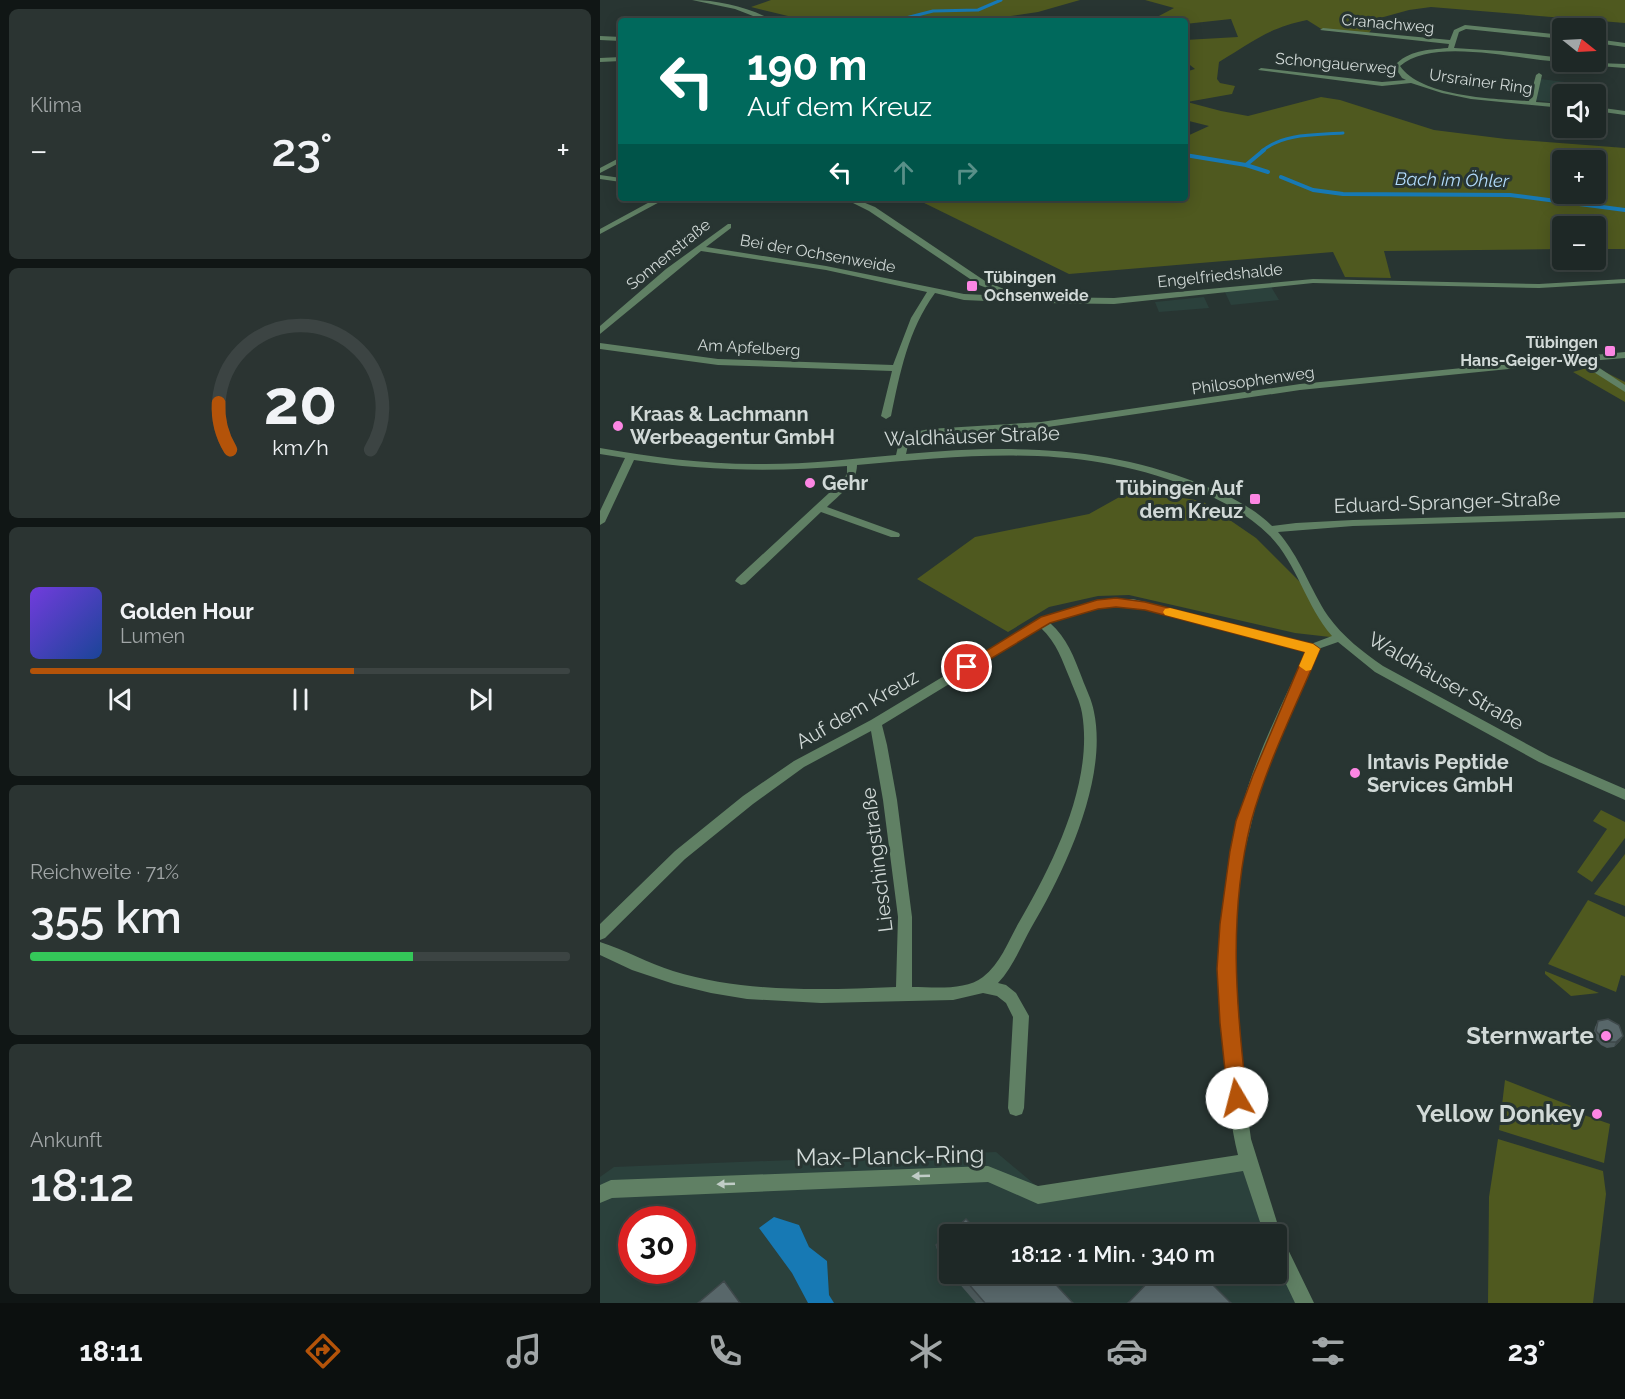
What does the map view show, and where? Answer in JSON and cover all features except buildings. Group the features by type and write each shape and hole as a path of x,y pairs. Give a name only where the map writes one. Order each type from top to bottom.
{"street":[{"path":"695,0 736,8 763,18"},
{"path":"1451,46 1456,31 1465,27 1552,36"},
{"name":"Cranachweg","path":"1323,30 1451,46"},
{"path":"600,38 618,39"},
{"path":"1606,42 1625,45"},
{"name":"Ursrainer Ring","path":"1552,59 1451,46 1400,60 1397,66 1398,72 1409,82 1442,92 1552,105"},
{"path":"600,60 618,59"},
{"path":"1606,65 1625,66"},
{"name":"Schongauerweg","path":"1261,70 1382,84 1409,82"},
{"path":"1532,103 1539,75"},
{"path":"1606,110 1625,113"},
{"path":"600,171 618,161"},
{"path":"600,177 618,180"},
{"path":"600,232 657,201"},
{"name":"Engelfriedshalde","path":"854,201 872,209 971,277 1010,294 1044,300 1076,302 1123,300 1313,281 1539,286 1625,280"},
{"name":"Sonnenstraße","path":"600,331 698,248 728,226"},
{"name":"Bei der Ochsenweide","path":"698,248 826,268 976,298 1010,294"},
{"path":"886,416 912,324 919,309 933,290"},
{"name":"Am Apfelberg","path":"600,346 712,362 898,368"},
{"name":"Philosophenweg","path":"901,457 903,444 918,434 928,432 1041,425 1300,387 1625,355"},
{"path":"1581,360 1625,389"},
{"name":"Waldhäuser Straße","path":"600,451 689,465 737,467 1026,451 1067,452 1106,457 1142,466 1203,489 1248,512 1270,530 1289,551 1320,612 1339,638 1389,675 1544,759 1625,795"},
{"path":"600,522 630,456"},
{"path":"741,581 846,483 852,474 852,462"},
{"path":"820,508 895,535"},
{"name":"Eduard-Spranger-Straße","path":"1270,530 1316,524 1625,515"},
{"name":"Auf dem Kreuz","path":"600,934 680,855 748,800 800,764 875,723 1041,622 1097,604 1133,603 1313,649"},
{"path":"982,986 995,976 1030,918 1058,862 1077,813 1088,771 1089,716 1066,651 1057,636 1041,622"},
{"path":"1270,1224 1241,1133 1229,1023 1226,969 1233,882 1244,821 1313,649 1317,645 1339,638"},
{"name":"Lieschingstraße","path":"875,723 890,800 905,917 904,994"},
{"path":"600,948 658,974 733,992 806,997 955,992 982,986 1001,990 1011,999 1021,1016 1016,1108"},
{"name":"Max-Planck-Ring","path":"600,1194 611,1189 988,1174 1038,1195 1249,1162"},
{"path":"1287,1265 1305,1303"}],"shaded area":[{"path":"1540,79 1565,82 1565,84 1552,84 1552,102 1535,100"},
{"path":"1270,285 1279,300 1231,305 1224,290"},
{"path":"1204,297 1209,308 1159,312 1155,302"},
{"path":"996,1152 1040,1189 1244,1156 1267,1224 939,1224 939,1284 1287,1284 1287,1272 1301,1303 600,1303 600,1177 614,1167"}],"green space":[{"path":"771,0 1080,0 1038,12 997,18 790,18 751,7"},
{"path":"1145,0 1625,0 1625,23 1606,21 1606,18 1564,18 1431,7 1380,18 1368,34 1323,30 1307,20 1293,23 1251,42 1219,62 1217,79 1220,83 1235,86 1232,94 1188,102 1188,71 1195,69 1188,63 1188,40 1238,37 1231,19 1188,24 1188,18 1151,18 1174,8"},
{"path":"1321,97 1340,100 1434,130 1506,139 1625,148 1625,249 1606,249 1606,216 1552,216 1552,249 1384,251 1391,278 1345,277 1333,252 1069,274 920,201 1188,201 1188,136 1209,126 1188,121 1188,102 1248,116"},
{"path":"1593,366 1625,382 1625,402 1573,372"},
{"path":"1132,490 1202,501 1256,538 1311,593 1339,638 1295,633 1129,595 1098,596 1049,607 1008,632 917,579 975,537 1089,514"},
{"path":"1601,810 1625,822 1625,838 1592,882 1577,872 1607,829 1593,821"},
{"path":"1625,854 1625,906 1594,894"},
{"path":"1588,900 1625,917 1625,976 1621,975 1616,992 1548,964"},
{"path":"1545,971 1599,993 1571,996 1545,974"},
{"path":"1505,1080 1584,1111 1584,1115 1610,1124 1604,1163 1499,1130"},
{"path":"1498,1139 1603,1171 1606,1194 1593,1303 1488,1303 1489,1197"}],"water":[{"path":"774,1217 799,1225 809,1247 827,1261 829,1295 834,1303 808,1303 792,1273 759,1228"}],"waterway":[{"path":"906,18 933,11 978,10 1001,0"},
{"path":"1262,151 1290,138 1343,133"},
{"path":"1246,165 1264,150"},
{"name":"Bach im Öhler","path":"1188,155 1246,165"},
{"name":"Bach im Öhler","path":"1246,165 1268,172"},
{"name":"Bach im Öhler","path":"1281,177 1313,190 1343,194 1510,195 1625,210"}],"slow traffic":[{"path":"1170,612 1313,649 1306,666"}],"place":[{"name":"Tübingen Ochsenweide","path":"972,286"},
{"name":"Tübingen Hans-Geiger-Weg","path":"1610,351"},
{"name":"Kraas & Lachmann Werbeagentur GmbH","path":"618,426"},
{"name":"Gehr","path":"810,483"},
{"name":"Tübingen Auf dem Kreuz","path":"1255,499"},
{"name":"Intavis Peptide Services GmbH","path":"1355,773"},
{"name":"Sternwarte","path":"1606,1036"},
{"name":"Yellow Donkey","path":"1597,1114"}],"route":[{"path":"967,667 1046,620 1097,604 1116,603 1133,603 1313,649 1260,775 1244,821 1238,851 1228,924 1226,969 1237,1098"}]}
